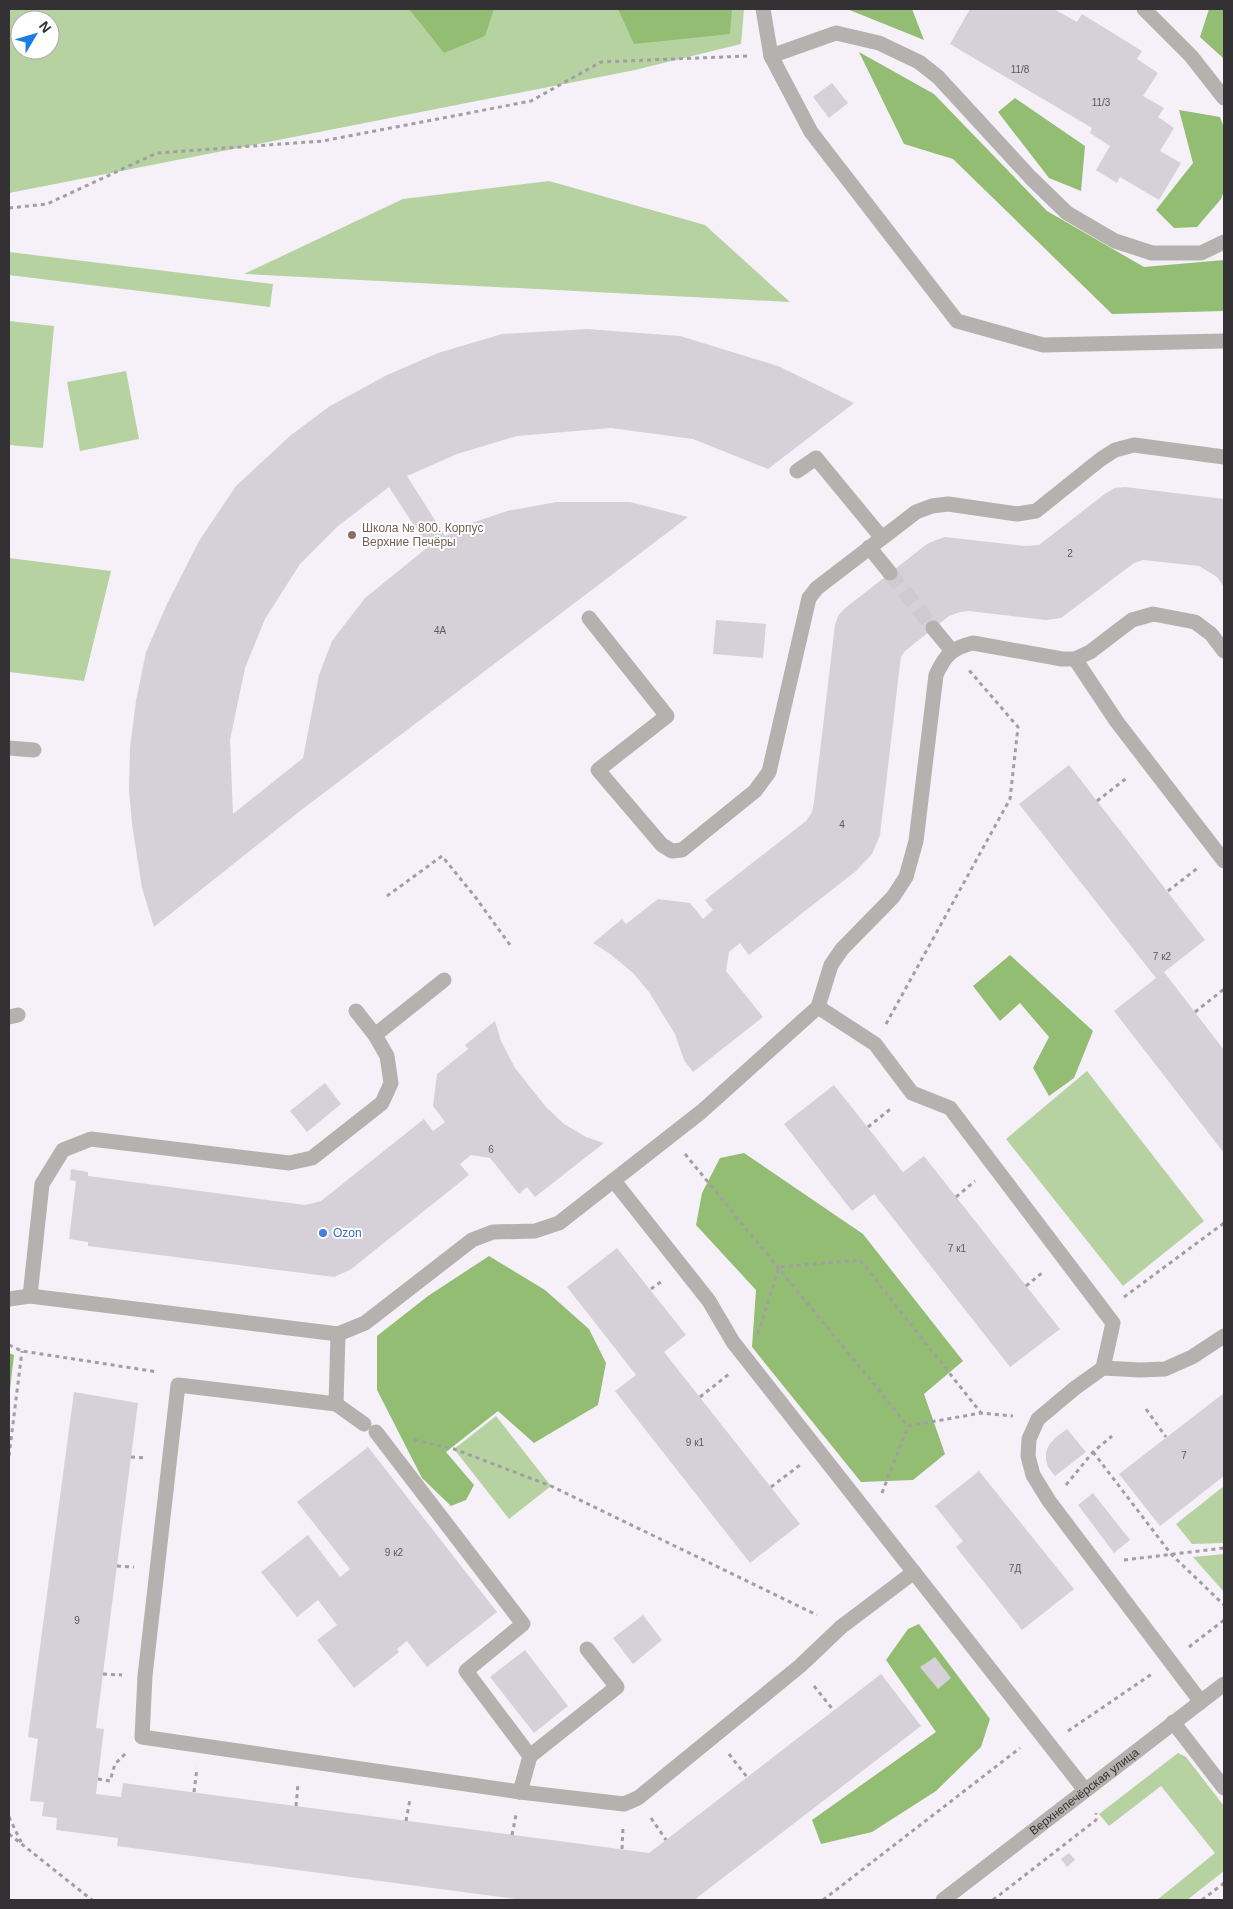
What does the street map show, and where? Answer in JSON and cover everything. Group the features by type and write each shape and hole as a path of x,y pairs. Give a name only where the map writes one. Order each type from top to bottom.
{"street":[{"path":"763,9 772,56 811,132 958,321 1043,346 1224,341"},
{"path":"1144,9 1191,56 1224,98"},
{"path":"772,56 836,33 879,43 919,62 938,77 1031,178 1067,213 1115,241 1152,253 1201,253 1224,242"},
{"path":"590,618 667,716 598,770 662,845 672,851 682,850 755,791 769,772 809,598 817,588 916,512 932,506 948,504 1017,514 1036,510 1101,459 1116,450 1134,445 1224,457"},
{"path":"797,471 816,458 882,538"},
{"path":"869,547 890,573"},
{"path":"9,1298 30,1296 338,1334 366,1323 472,1240 493,1232 535,1231 559,1223 701,1112 818,1007 831,965 842,950 893,897 906,877 916,841 936,674 942,662 952,651 960,646 973,643 1076,659 1090,652 1132,620 1153,614 1195,622 1211,634 1224,651"},
{"path":"933,628 952,651"},
{"path":"1076,659 1117,722 1221,856"},
{"path":"9,748 34,750"},
{"path":"375,1035 444,980"},
{"path":"818,1007 875,1044 912,1093 950,1108 1113,1323 1103,1368"},
{"path":"30,1296 42,1184 63,1150 91,1139 289,1164 312,1158 382,1103 391,1083 387,1056 375,1035 356,1011"},
{"path":"614,1181 709,1301 733,1342 1085,1790"},
{"path":"336,1404 338,1334"},
{"path":"1201,1702 1049,1501 1033,1475 1028,1456 1029,1438 1038,1419 1075,1388 1103,1368 1165,1369 1192,1357 1224,1336"},
{"path":"530,1756 466,1671 523,1624 370,1428 336,1404 178,1385 145,1676 142,1737 520,1792 624,1804 638,1798 800,1666 841,1627 914,1572"},
{"path":"520,1792 530,1756 617,1687 587,1649"},
{"name":"Верхнепечёрская улица","path":"943,1900 1224,1684"},
{"path":"1173,1722 1224,1788"}],"path":[{"path":"9,208 47,204 157,153 323,141 531,101 601,62 772,56"},
{"path":"875,1044 1010,799 1018,727 952,651"},
{"path":"1097,801 1147,761"},
{"path":"387,896 442,856 476,898 510,945"},
{"path":"1168,892 1221,856"},
{"path":"1195,1012 1224,989"},
{"path":"868,1127 912,1093"},
{"path":"670,1136 908,1426"},
{"path":"1105,1312 1224,1223"},
{"path":"779,1267 860,1260 980,1413"},
{"path":"757,1335 779,1267"},
{"path":"9,1345 22,1351 162,1373 178,1385"},
{"path":"9,1456 22,1351"},
{"path":"700,1397 747,1360"},
{"path":"1146,1409 1166,1437"},
{"path":"908,1426 980,1413 1038,1419"},
{"path":"876,1487 882,1495 908,1426"},
{"path":"370,1428 454,1449 551,1486 841,1627"},
{"path":"1049,1501 1060,1491 1093,1452 1112,1436"},
{"path":"771,1487 819,1451"},
{"path":"1093,1452 1171,1554 1224,1605"},
{"path":"1096,1562 1224,1548"},
{"path":"1068,1731 1171,1662 1224,1620"},
{"path":"800,1666 834,1711"},
{"path":"98,1779 110,1781 115,1764 142,1737"},
{"path":"826,1899 1023,1746"},
{"path":"9,1817 22,1844"},
{"path":"9,1834 92,1900"},
{"path":"1202,1900 1224,1883"}],"green space":[{"path":"9,9 744,9 741,44 635,70 9,193"},
{"path":"409,9 494,9 485,36 444,53"},
{"path":"618,9 732,9 730,34 634,44"},
{"path":"847,9 912,9 924,40"},
{"path":"1209,9 1224,9 1224,59 1200,37"},
{"path":"859,52 934,94 1047,211 1144,267 1224,260 1224,311 1112,314 953,159 904,144"},
{"path":"1015,98 1085,146 1081,191 1049,178 998,112"},
{"path":"1179,110 1220,117 1224,128 1224,191 1221,199 1197,227 1174,228 1156,210 1193,163"},
{"path":"549,181 705,225 790,302 244,274 403,199"},
{"path":"9,252 273,284 270,307 9,275"},
{"path":"9,321 54,326 43,448 9,445"},
{"path":"126,371 139,439 80,451 67,382"},
{"path":"9,558 111,571 84,681 9,672"},
{"path":"1010,955 1093,1031 1074,1078 1049,1096 1033,1068 1049,1037 1020,1003 1000,1021 973,986"},
{"path":"1087,1071 1204,1221 1123,1286 1006,1139"},
{"path":"744,1153 863,1234 963,1361 924,1394 945,1454 913,1480 861,1482 752,1347 756,1290 696,1225 702,1193 720,1158"},
{"path":"489,1256 545,1290 589,1329 606,1363 598,1405 534,1443 498,1411 446,1452 474,1485 466,1500 451,1506 422,1478 377,1390 377,1336 428,1296"},
{"path":"9,1353 14,1355 9,1398"},
{"path":"496,1416 551,1486 509,1519 454,1449"},
{"path":"1224,1486 1224,1543 1192,1544 1176,1524"},
{"path":"1224,1554 1224,1592 1193,1557"},
{"path":"919,1624 990,1719 981,1747 936,1791 872,1832 821,1844 812,1820 936,1732 886,1660 908,1629"},
{"path":"1178,1753 1186,1757 1224,1806 1224,1871 1187,1900 1157,1900 1215,1853 1161,1786 1109,1826 1099,1814"}],"building":[{"path":"970,9 1054,9 1077,22 1082,14 1142,51 1137,59 1158,73 1143,96 1164,108 1158,117 1174,128 1160,151 1181,163 1159,200 1120,177 1117,183 1096,170 1110,146 1090,133 1092,128 950,44"},
{"path":"832,83 848,103 829,118 813,97"},
{"path":"587,329 680,336 778,366 854,403 768,469 693,439 611,428 517,436 457,454 407,476 445,536 469,524 507,511 557,502 630,502 688,517 300,811 154,927 142,888 132,824 129,789 130,747 136,701 146,652 167,604 199,541 236,486 291,435 330,406 387,375 438,353 502,334","holes":["389,487 428,547 365,598 332,641 319,675 303,758 233,814 230,740 245,668 265,619 300,564 338,526"]},
{"path":"1125,487 1224,499 1224,587 1217,577 1199,566 1143,560 1134,563 1061,618 1046,620 969,611 960,612 949,616 905,651 901,657 900,664 880,835 872,854 856,871 749,955 740,943 729,952 726,971 763,1017 693,1072 684,1060 675,1034 649,992 633,973 593,943 622,919 626,924 658,899 690,903 703,919 713,910 705,900 806,821 812,812 814,802 835,625 838,616 844,609 927,544 936,540 945,537 1024,546 1039,545 1106,493 1115,488"},
{"path":"716,620 766,624 763,658 713,654"},
{"path":"1069,765 1205,940 1164,972 1224,1050 1224,1153 1114,1011 1156,978 1019,804"},
{"path":"495,1021 501,1041 515,1068 546,1107 564,1124 586,1137 604,1143 535,1197 527,1187 519,1194 490,1158 471,1155 460,1164 469,1175 350,1270 334,1277 88,1246 88,1242 69,1239 76,1181 70,1180 71,1169 88,1172 88,1176 305,1205 321,1201 424,1119 433,1131 445,1122 433,1106 437,1074 468,1049 465,1045"},
{"path":"325,1083 341,1104 307,1132 290,1111"},
{"path":"834,1085 903,1172 924,1156 1060,1329 1010,1367 874,1194 852,1211 784,1124"},
{"path":"617,1248 686,1335 664,1352 800,1524 750,1563 615,1391 636,1375 567,1287"},
{"path":"74,1392 138,1403 96,1728 104,1729 96,1794 121,1797 123,1783 649,1853 881,1674 921,1726 694,1900 524,1900 117,1846 118,1838 56,1830 57,1818 42,1816 44,1802 30,1801 38,1739 28,1737"},
{"path":"1224,1393 1224,1476 1160,1526 1119,1474"},
{"path":"1067,1429 1086,1452 1055,1476 1048,1467 1046,1452 1055,1438"},
{"path":"368,1447 497,1612 427,1667 407,1641 397,1649 399,1652 354,1688 317,1640 337,1625 318,1600 297,1617 261,1572 308,1535 340,1577 350,1569 297,1502"},
{"path":"979,1471 1074,1589 1022,1630 956,1547 963,1541 935,1506"},
{"path":"1093,1493 1130,1540 1114,1553 1078,1505"},
{"path":"643,1615 662,1640 633,1664 613,1638"},
{"path":"525,1650 568,1706 534,1733 490,1677"},
{"path":"935,1657 951,1678 938,1689 920,1667"},
{"path":"1069,1853 1075,1860 1067,1867 1061,1859"}],"tunnel":[{"path":"890,573 933,628"}],"place":[{"name":"Школа № 800. Корпус Верхние Печёры","path":"352,535"},
{"name":"Ozon","path":"323,1233"}]}
